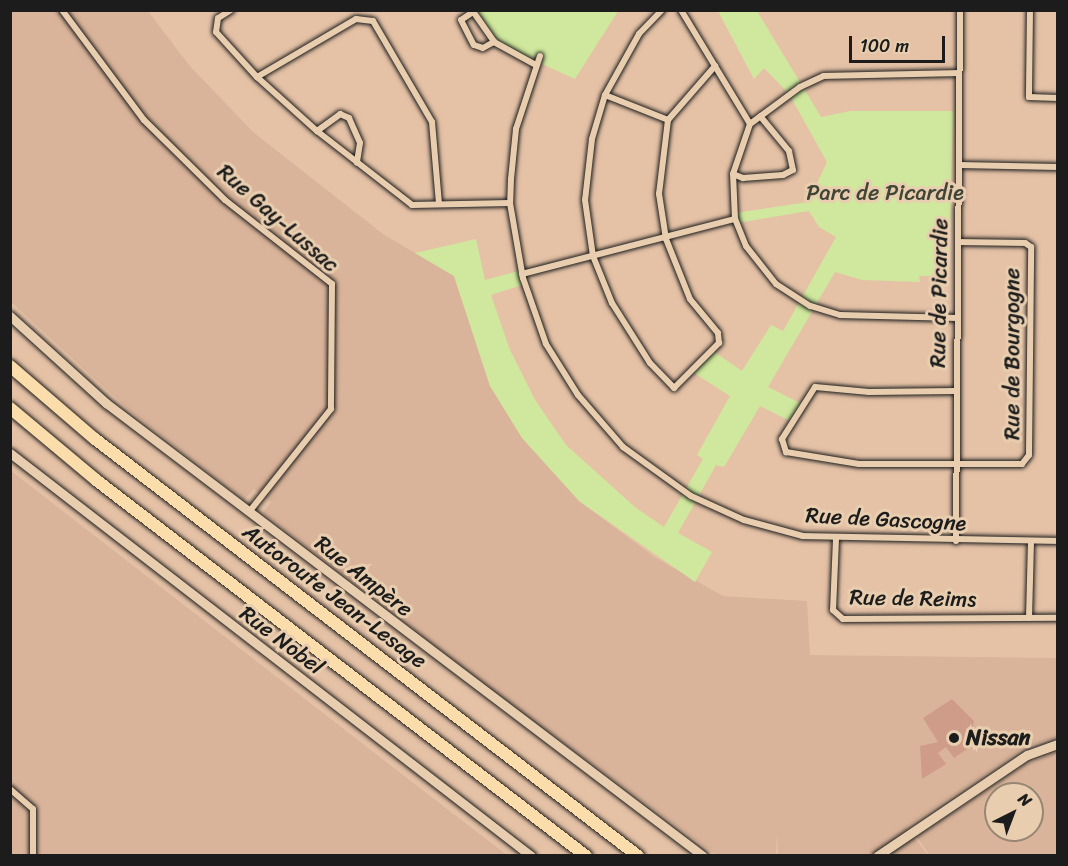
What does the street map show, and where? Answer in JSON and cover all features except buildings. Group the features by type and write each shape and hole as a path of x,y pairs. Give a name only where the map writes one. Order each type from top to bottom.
{"highway":[{"name":"Autoroute Jean-Lesage","path":"10,366 88,433 638,855"},
{"path":"10,408 96,480 586,855"}],"street":[{"name":"Rue Gay-Lussac","path":"62,10 144,120 225,200 332,284 331,409 249,512"},
{"path":"231,10 218,18 216,32 257,77 317,131 412,205 510,203"},
{"path":"662,10 639,34 605,95 592,139 585,200 593,256 612,303 650,363 674,388 719,343 718,333 690,299 666,239 659,194 668,120 715,66"},
{"path":"681,10 750,124"},
{"name":"Rue de Picardie","path":"956,541 955,391 959,242 960,10"},
{"path":"1030,10 1029,97 1058,98"},
{"path":"494,42 483,48 474,45 461,20 473,11 494,42 536,65"},
{"path":"257,77 356,19 373,21 432,122 439,203"},
{"name":"Rue de Gascogne","path":"540,56 516,129 510,203 522,274 546,344 578,395 623,447 691,496 744,520 836,539 1058,541"},
{"path":"957,318 840,315 814,308 776,284 746,246 735,219 732,174 750,124 797,88 824,76 958,73"},
{"path":"605,95 668,120"},
{"path":"317,131 340,114 349,118 360,143 357,163"},
{"path":"732,174 742,178 773,176 793,170 789,151 760,116"},
{"path":"959,165 1058,166"},
{"path":"522,274 666,239 735,219"},
{"name":"Rue de Bourgogne","path":"955,462 1022,464 1029,455 1031,247 1025,243 959,242"},
{"name":"Rue Ampère","path":"10,316 97,395 703,855"},
{"path":"955,391 815,387 782,439 786,452 859,464 955,462"},
{"name":"Rue Nobel","path":"10,453 531,855"},
{"name":"Rue de Reims","path":"836,539 833,610 843,619 1058,618"},
{"path":"1029,618 1031,542"},
{"path":"877,855 1030,753 1058,744"},
{"path":"10,789 33,809 33,855"}],"shaded area":[{"path":"10,11 148,11 189,65 253,132 383,234 454,276 490,386 579,501 656,558 723,596 807,601 810,655 1057,658 1057,737 1027,746 906,827 928,855 778,855 777,833 776,855 716,855 496,693 263,513 271,502 254,489 244,500 130,411 11,302"},
{"path":"10,470 407,778 507,855 11,855"},
{"path":"1057,752 1057,855 929,855 917,837 984,792 984,842 1044,842 1044,782 999,782 1026,764"}],"green space":[{"path":"472,11 618,11 575,79 494,42"},
{"name":"Parc de Picardie","path":"718,11 757,11 821,117 851,111 953,111 949,276 919,276 920,282 862,280 835,272 768,387 802,404 792,422 760,406 724,467 716,465 678,533 712,552 695,582 579,501 522,438 490,386 454,276 415,253 476,239 485,280 522,270 525,284 491,295 510,350 535,400 566,445 636,508 664,527 703,459 697,455 730,396 694,373 713,351 742,371 771,325 783,331 836,237 819,227 809,211 737,223 735,213 808,202 827,162 789,94 764,68 754,79"}],"place":[{"name":"Nissan","path":"954,738"}]}
